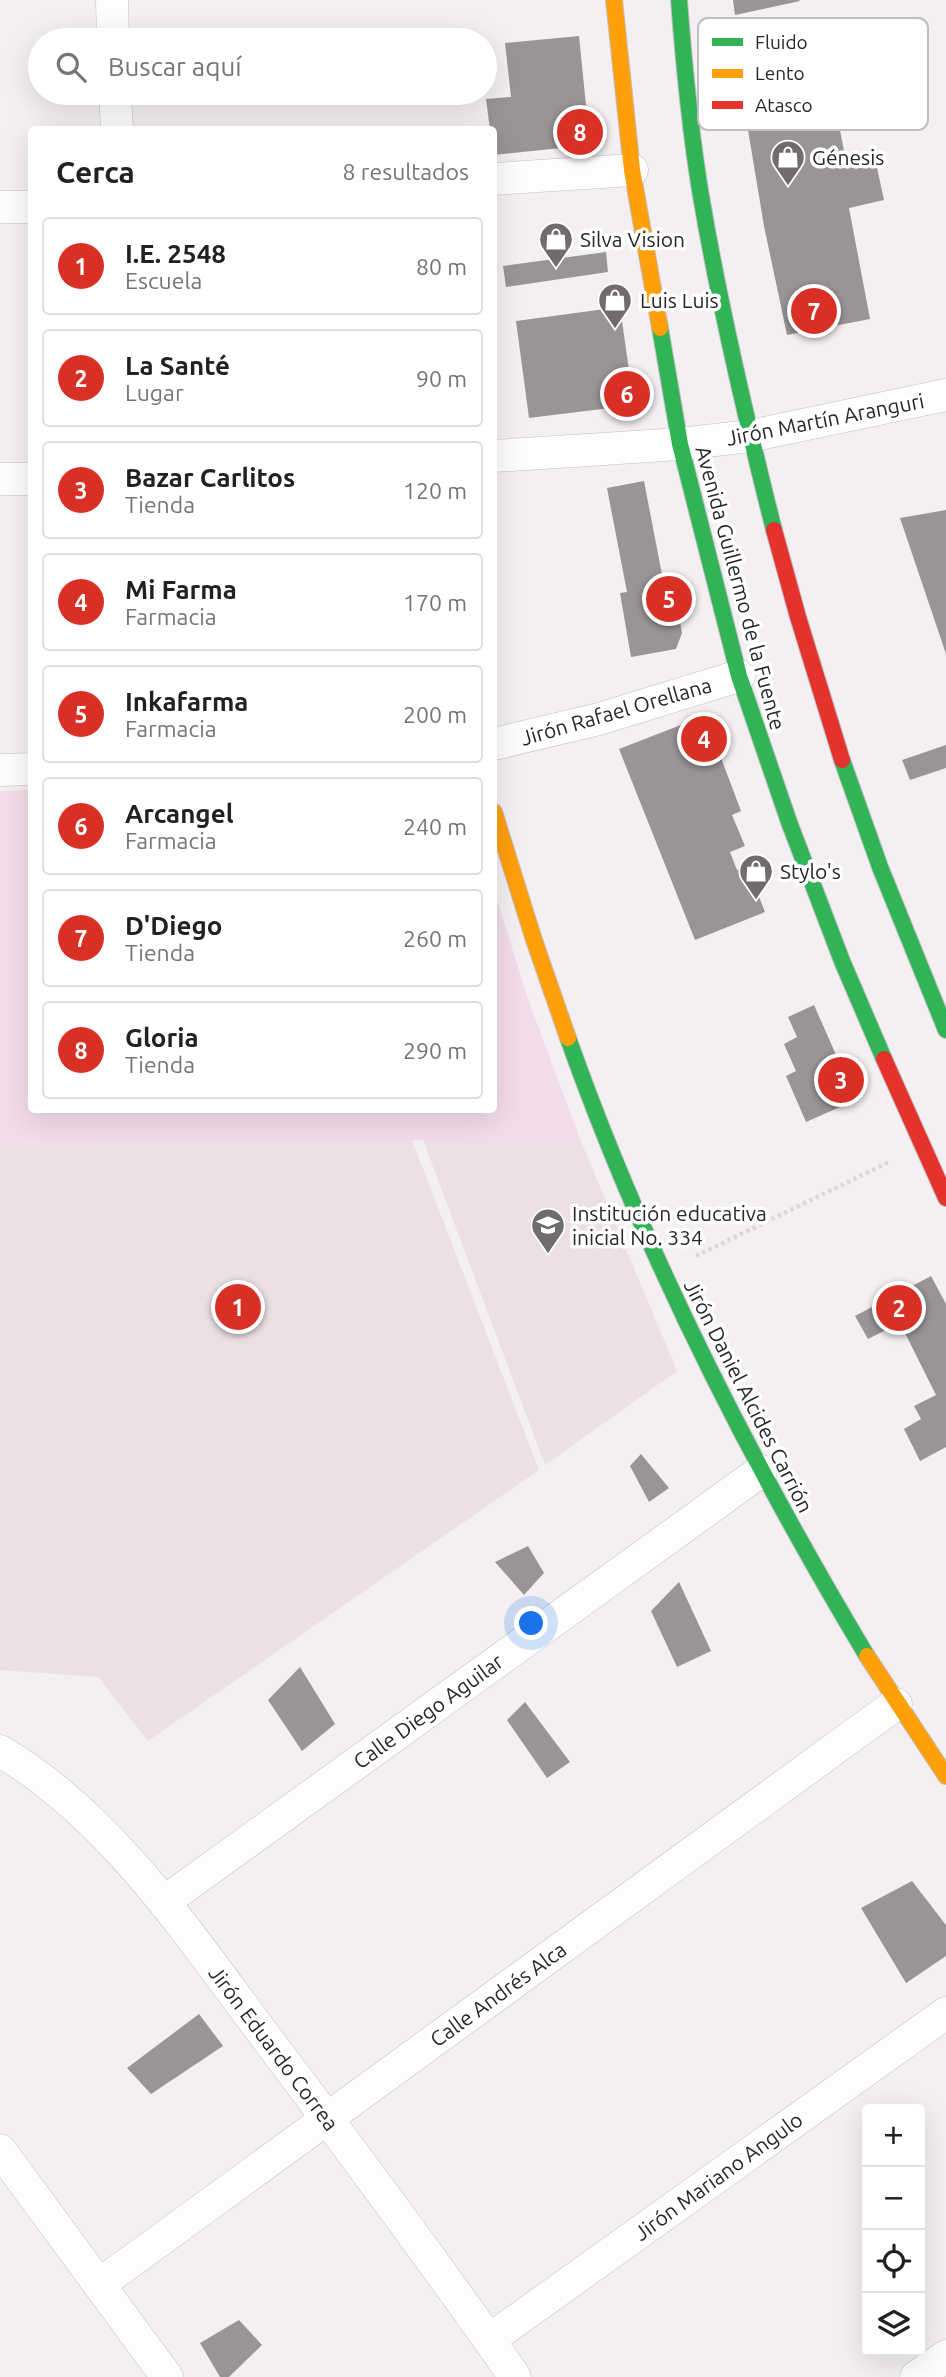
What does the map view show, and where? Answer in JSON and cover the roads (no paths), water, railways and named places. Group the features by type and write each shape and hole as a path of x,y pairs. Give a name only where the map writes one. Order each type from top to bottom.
{"main road":[{"name":"Avenida Guillermo de la Fuente","path":"614,0 632,170 680,444 739,676 789,822 842,961 946,1198"},
{"path":"679,0 684,64 705,222 750,436 798,624 867,833 923,979 946,1030"},
{"name":"Jirón Daniel Alcides Carrión","path":"497,821 556,1007 605,1138 705,1362 826,1590 896,1704 946,1776"}],"street":[{"path":"112,0 113,28"},
{"path":"116,105 117,126"},
{"path":"497,179 632,170"},
{"path":"0,207 28,207"},
{"name":"Jirón Martín Aranguri","path":"497,456 680,444 750,436 946,395"},
{"path":"0,479 28,479"},
{"name":"Jirón Rafael Orellana","path":"497,743 599,719 739,676"},
{"path":"0,770 28,769"},
{"name":"Calle Diego Aguilar","path":"164,1902 761,1471"},
{"name":"Calle Andrés Alca","path":"100,2284 896,1704"},
{"name":"Jirón Eduardo Correa","path":"0,1751 25,1765 78,1808 164,1902 327,2119 515,2377"},
{"name":"Jirón Mariano Angulo","path":"489,2340 946,2013"},
{"path":"0,2150 167,2377"},
{"path":"916,2377 946,2356"}],"place":[{"name":"Gloria","path":"580,132"},
{"name":"Génesis","path":"788,187"},
{"name":"Silva Vision","path":"556,269"},
{"name":"D'Diego","path":"814,311"},
{"name":"Luis Luis","path":"615,330"},
{"name":"Arcangel","path":"627,394"},
{"name":"Inkafarma","path":"669,599"},
{"name":"Mi Farma","path":"704,739"},
{"name":"Stylo's","path":"756,901"},
{"name":"Bazar Carlitos","path":"841,1080"},
{"name":"Institución educativa inicial No. 334","path":"548,1255"},
{"name":"I.E. 2548","path":"238,1307"},
{"name":"La Santé","path":"899,1308"}]}
